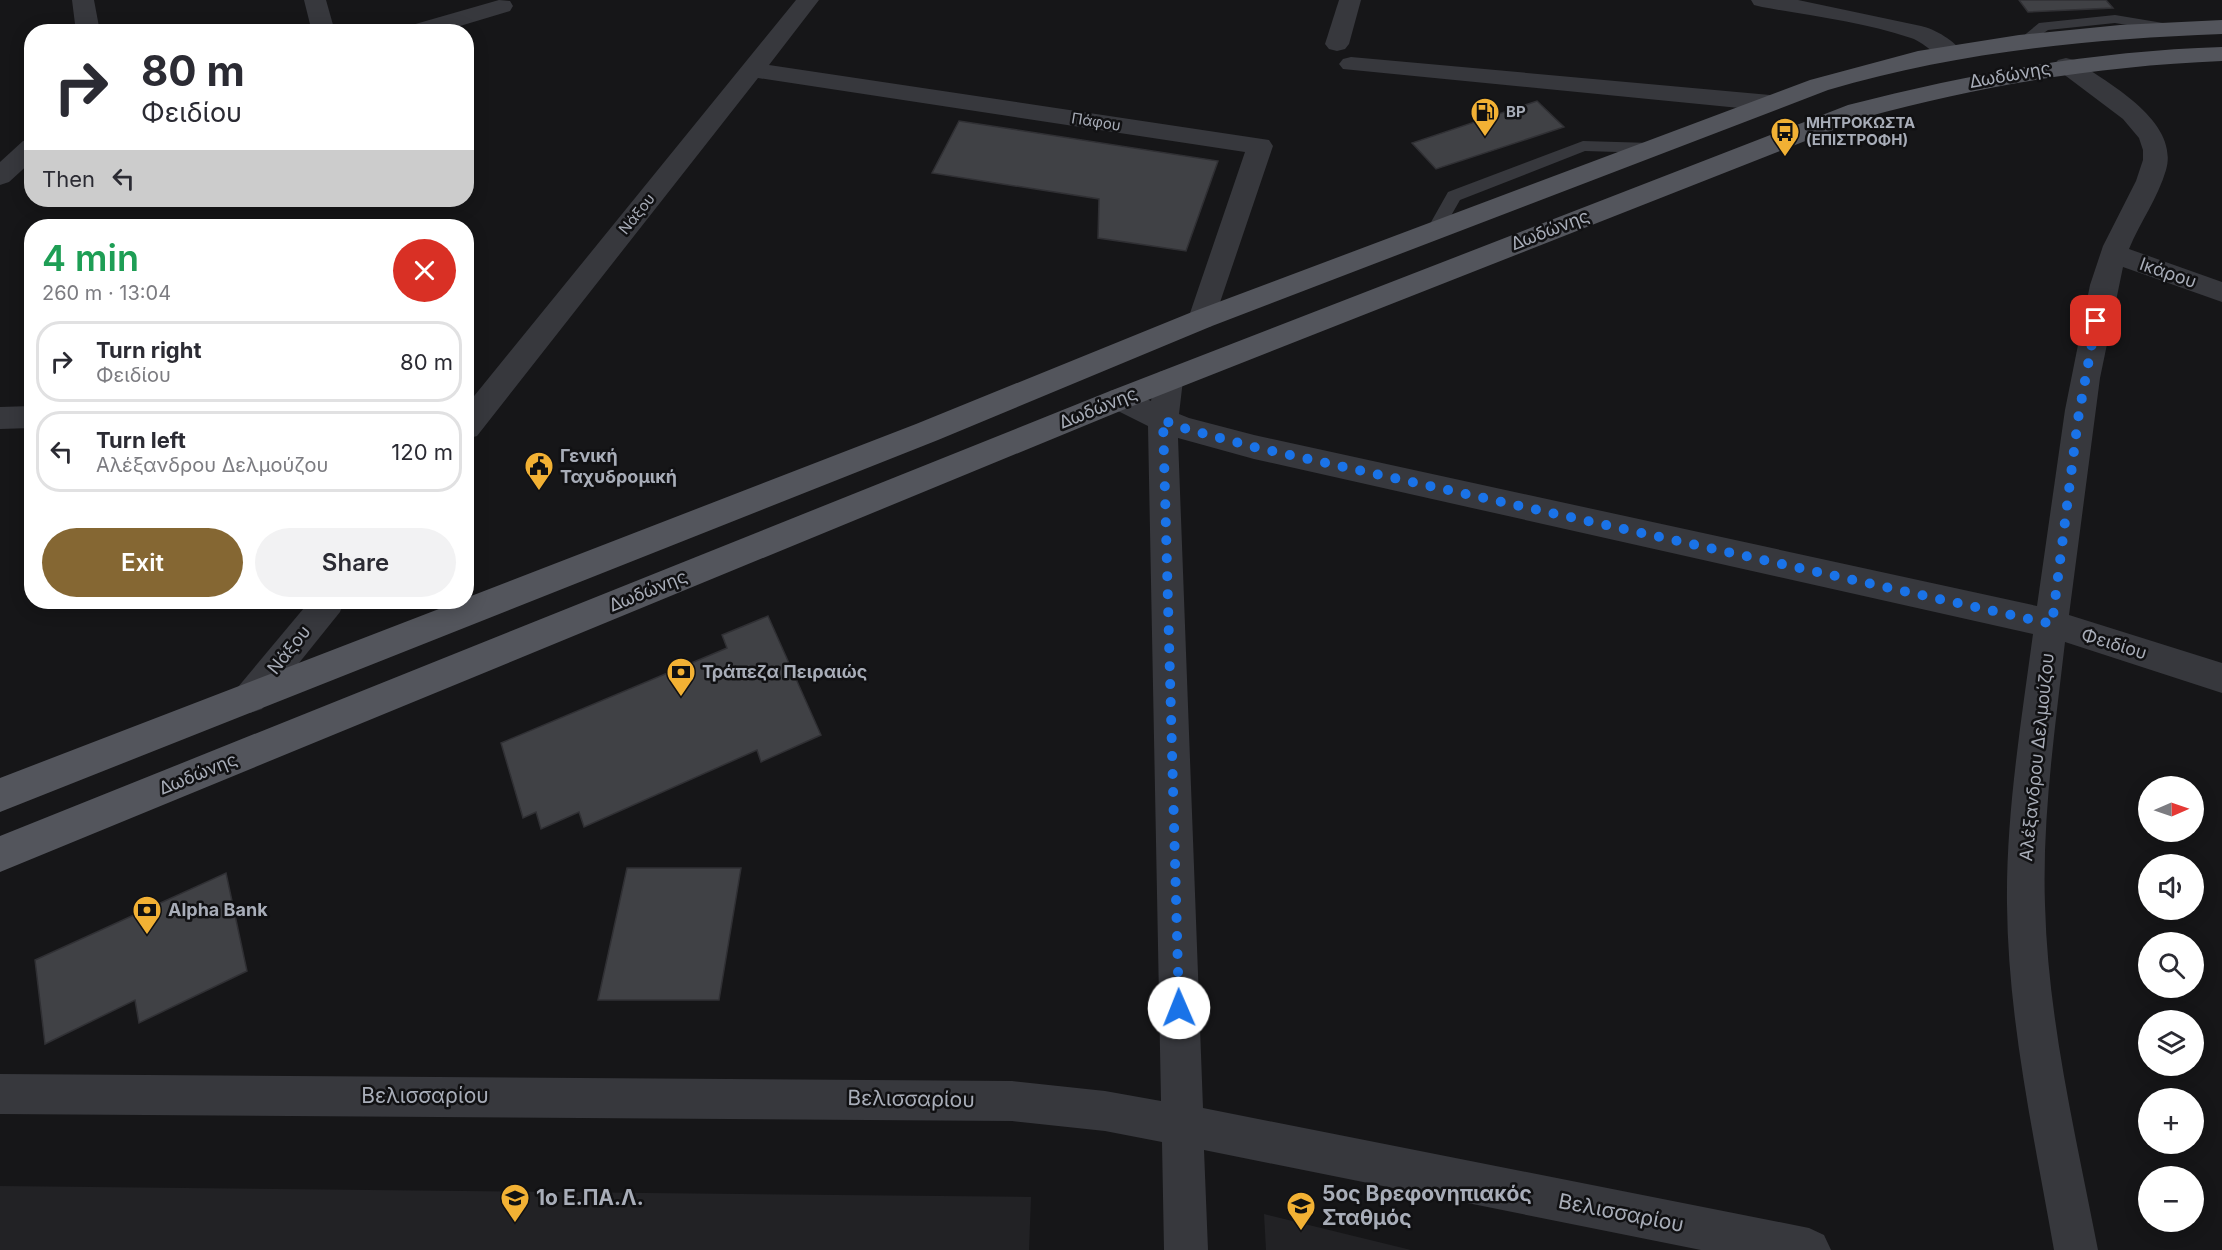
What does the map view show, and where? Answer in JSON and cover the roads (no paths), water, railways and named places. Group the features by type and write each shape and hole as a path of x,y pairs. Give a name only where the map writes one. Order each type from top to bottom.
{"main road":[{"name":"Δωδώνης","path":"0,795 927,432 1202,319 1770,103 1861,72 1951,53 2076,35 2222,27"},
{"name":"Δωδώνης","path":"0,854 1120,399 1857,111 1953,86 2066,65 2146,57 2222,54"}],"street":[{"path":"83,0 87,24"},
{"path":"315,0 322,24"},
{"name":"Νάξου","path":"474,414 808,0"},
{"path":"1350,0 1344,54 1770,103"},
{"path":"1762,0 1921,33 1951,53"},
{"path":"440,24 502,6"},
{"name":"Αλέξανδρου Δελμούζου","path":"2066,65 2132,114 2151,135 2157,155 2153,170 2114,254 2100,300 2078,419 2031,795 2025,887 2030,970 2076,1250"},
{"name":"Πάφου","path":"752,70 1260,147 1202,319"},
{"path":"0,149 24,142"},
{"path":"0,176 24,154"},
{"name":"Ικάρου","path":"2114,254 2222,292"},
{"path":"1169,380 1163,420 1186,1250"},
{"name":"Φειδίου","path":"1120,399 1183,428 1254,447 2052,624 2222,678"},
{"path":"0,417 24,417"},
{"name":"Νάξου","path":"250,698 322,609"},
{"name":"Βελισσαρίου","path":"0,1094 1012,1101 1105,1111 1182,1125 1809,1250"}],"place":[{"name":"BP","path":"1485,138"},
{"name":"ΜΗΤΡΟΚΩΣΤΑ (ΕΠΙΣΤΡΟΦΗ)","path":"1785,158"},
{"name":"Γενική Ταχυδρομική","path":"539,492"},
{"name":"Τράπεζα Πειραιώς","path":"681,698"},
{"name":"Alpha Bank","path":"147,936"},
{"name":"1ο Ε.ΠΑ.Λ.","path":"515,1224"},
{"name":"5ος Βρεφονηπιακός Σταθμός","path":"1301,1232"}]}
